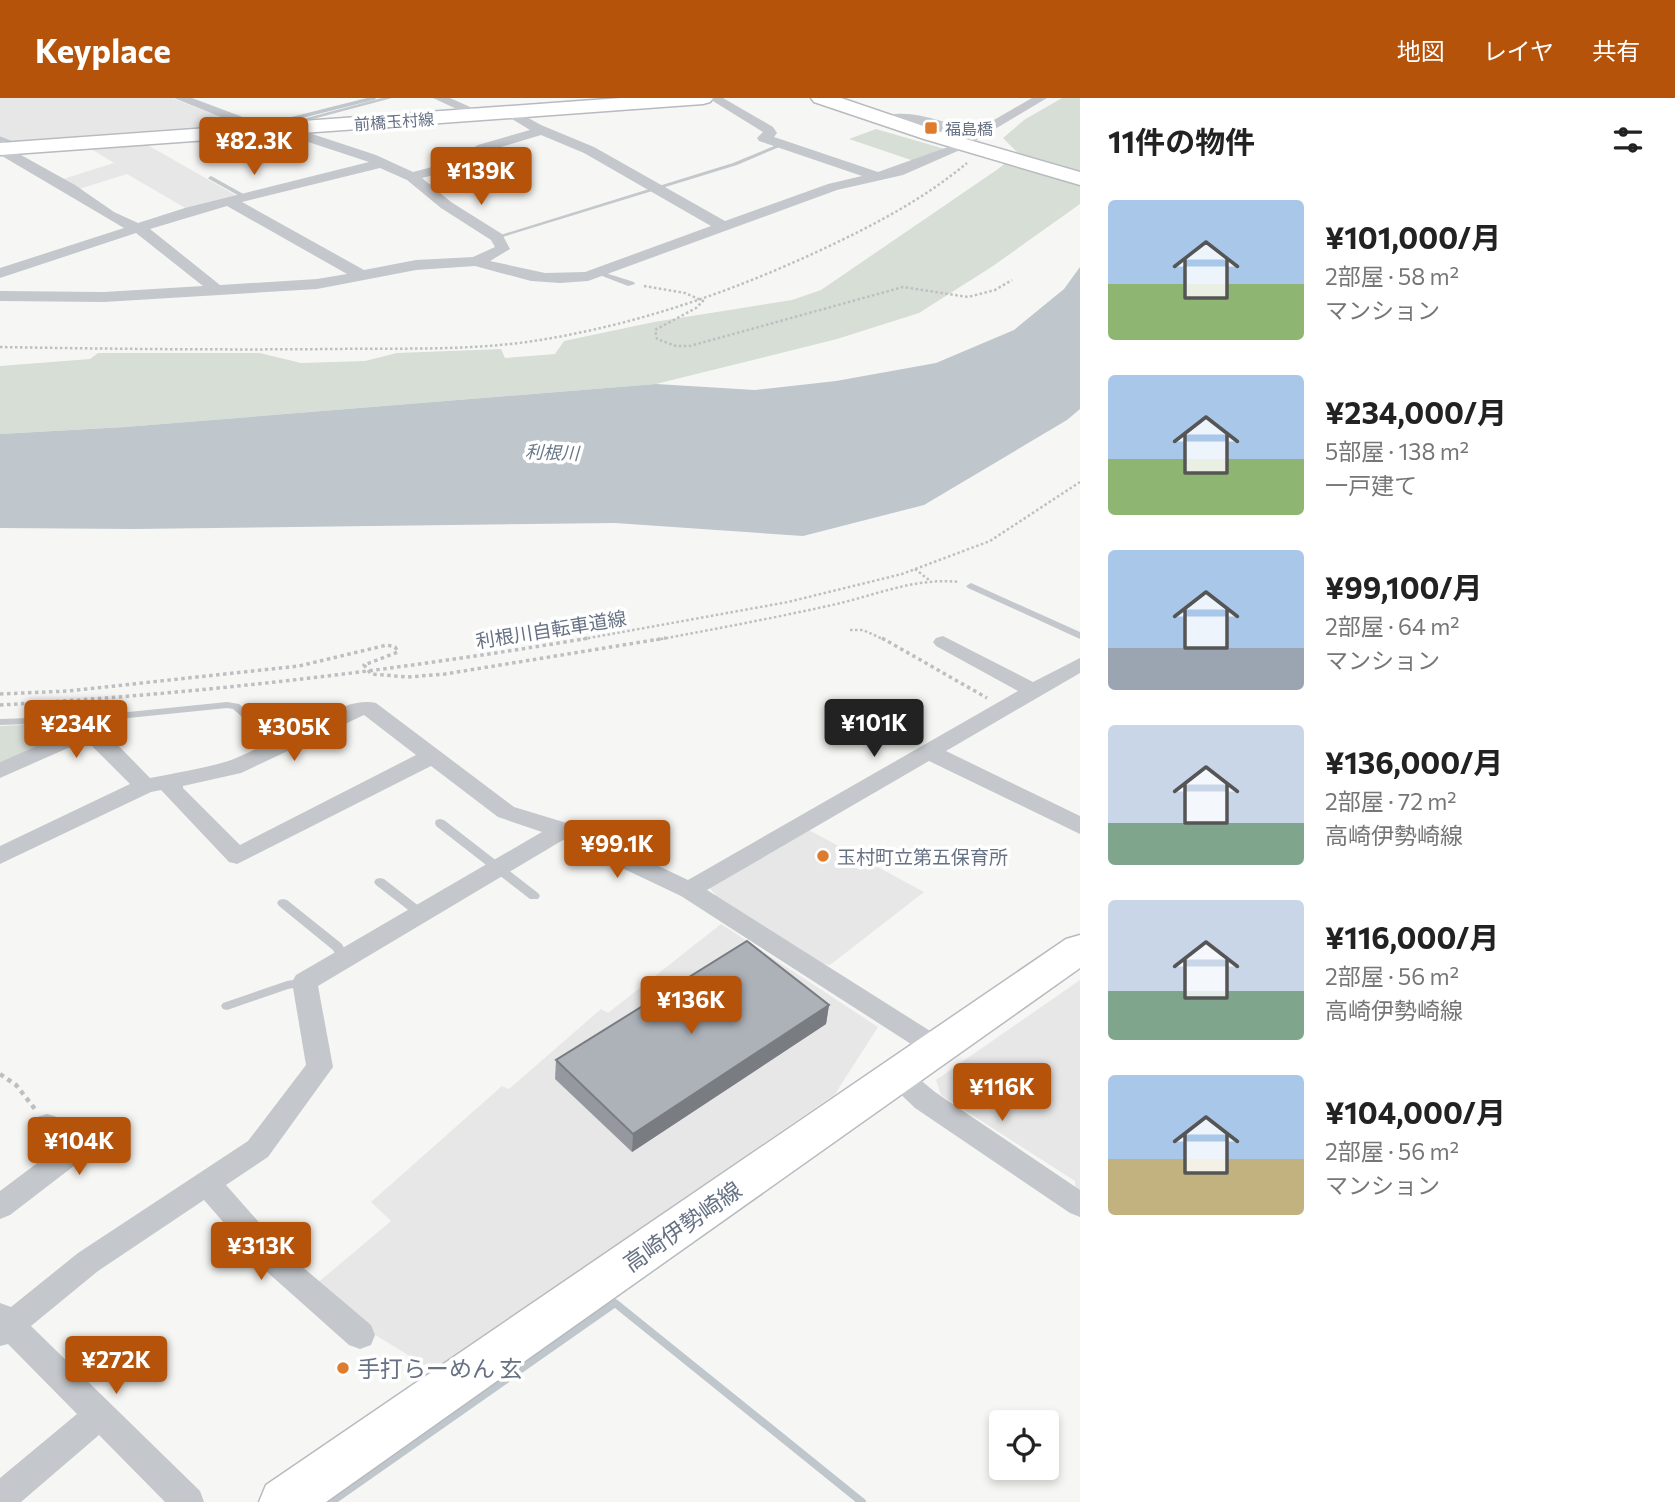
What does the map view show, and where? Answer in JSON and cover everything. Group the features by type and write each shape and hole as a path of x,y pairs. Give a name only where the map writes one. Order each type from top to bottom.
{"main road":[{"name":"前橋玉村線","path":"1,147 512,113 642,100 704,98"},
{"path":"821,98 1080,179"},
{"path":"842,98 862,111"},
{"name":"高崎伊勢崎線","path":"284,1502 1080,949"}],"street":[{"path":"180,98 254,126 256,131"},
{"path":"439,98 481,115"},
{"path":"714,98 768,130 770,133 764,138 876,176"},
{"path":"975,146 1041,98"},
{"path":"512,113 588,150 656,188 689,211 725,227"},
{"path":"0,296 104,297 317,284 416,265 476,261 503,249 497,237 446,205 412,177 382,163 283,129"},
{"path":"412,177 456,165 483,148 543,130"},
{"path":"1,147 109,215 136,228 218,291"},
{"path":"476,261 516,274 568,279 598,274 624,262 833,187 898,172 953,150"},
{"path":"0,272 237,199 382,163"},
{"path":"237,199 363,276"},
{"path":"943,642 1034,691"},
{"path":"690,890 1080,664"},
{"path":"0,856 145,786 233,768 353,710 368,708 506,812 562,830 690,890 937,1048"},
{"path":"0,771 88,725 145,786"},
{"path":"929,752 1080,826"},
{"path":"170,781 173,791 237,856 433,756"},
{"path":"188,1502 3,1325 88,1262 258,1149 320,1067 304,982 562,830"},
{"path":"897,1075 925,1100 1080,1205"},
{"path":"0,1207 69,1154 47,1125"},
{"path":"207,1184 276,1262 360,1335"},
{"path":"0,1499 99,1416"}],"lane":[{"path":"283,129 281,126 286,124 388,98"},
{"path":"497,237 744,161 781,145"},
{"path":"211,178 237,199"},
{"path":"598,274 631,284"},
{"path":"971,586 1080,636"},
{"path":"0,722 88,725 236,706 280,745"},
{"path":"440,823 534,897"},
{"path":"380,882 420,913"},
{"path":"283,904 338,947 343,958"},
{"path":"227,1006 287,985 304,982"}],"path":[{"path":"0,347 419,349 499,344 578,333 703,301 790,265 861,231 934,189 975,146"},
{"path":"703,301 696,308 655,330 657,339 676,346 690,346 904,287 921,287 954,296 978,297 1012,280"},
{"path":"631,284 685,293 703,301"},
{"name":"利根川自転車道線","path":"0,705 238,688 619,633 829,592 915,569 978,547 1080,482"},
{"path":"915,569 929,580"},
{"path":"0,694 68,691 299,666 387,645 398,652 369,662 364,665 366,670 371,674 392,678 418,677 630,646 841,603 929,580 950,580 971,586"},
{"path":"850,630 863,630 878,636 1003,707"},
{"path":"0,1074 16,1085 47,1125"}],"shaded area":[{"path":"0,98 172,98 239,124 10,141 0,136"},
{"path":"1062,98 1080,98 1080,204 993,266 919,313 837,339 656,384 125,427 0,434 0,366 90,359 98,353 260,353 301,363 365,361 397,353 501,349 505,358 555,354 564,341 654,322 792,300 821,290 998,169 1018,153 1003,138 1024,120"},
{"path":"876,129 945,149 914,161 849,139"},
{"path":"144,143 237,196 187,209 127,174 79,189 63,179 114,163 88,147"},
{"path":"65,723 40,735 46,742 0,762 0,726"},
{"path":"807,829 924,892 830,965 814,962 725,907 709,887"},
{"path":"721,924 878,1027 835,1094 434,1371 356,1323 315,1285 391,1221 371,1202 502,1086 509,1089 601,1009 608,1013"},
{"path":"1080,980 1080,1197 1076,1194 1075,1181 941,1095 936,1080"}],"water":[{"name":"利根川","path":"1080,267 1080,409 1067,420 924,505 803,536 615,523 0,528 0,434 125,427 656,384 755,390 836,381 936,363 1014,330 1064,289"}],"building":[{"path":"747,941 829,1005 633,1134 556,1060"}],"waterway":[{"path":"259,124 279,122 374,98"},
{"path":"0,138 12,143 19,142"},
{"path":"331,1502 615,1303 862,1502"}],"place":[{"name":"福島橋","path":"931,128"},
{"name":"玉村町立第五保育所","path":"823,856"},
{"name":"手打らーめん 玄","path":"343,1368"}]}
